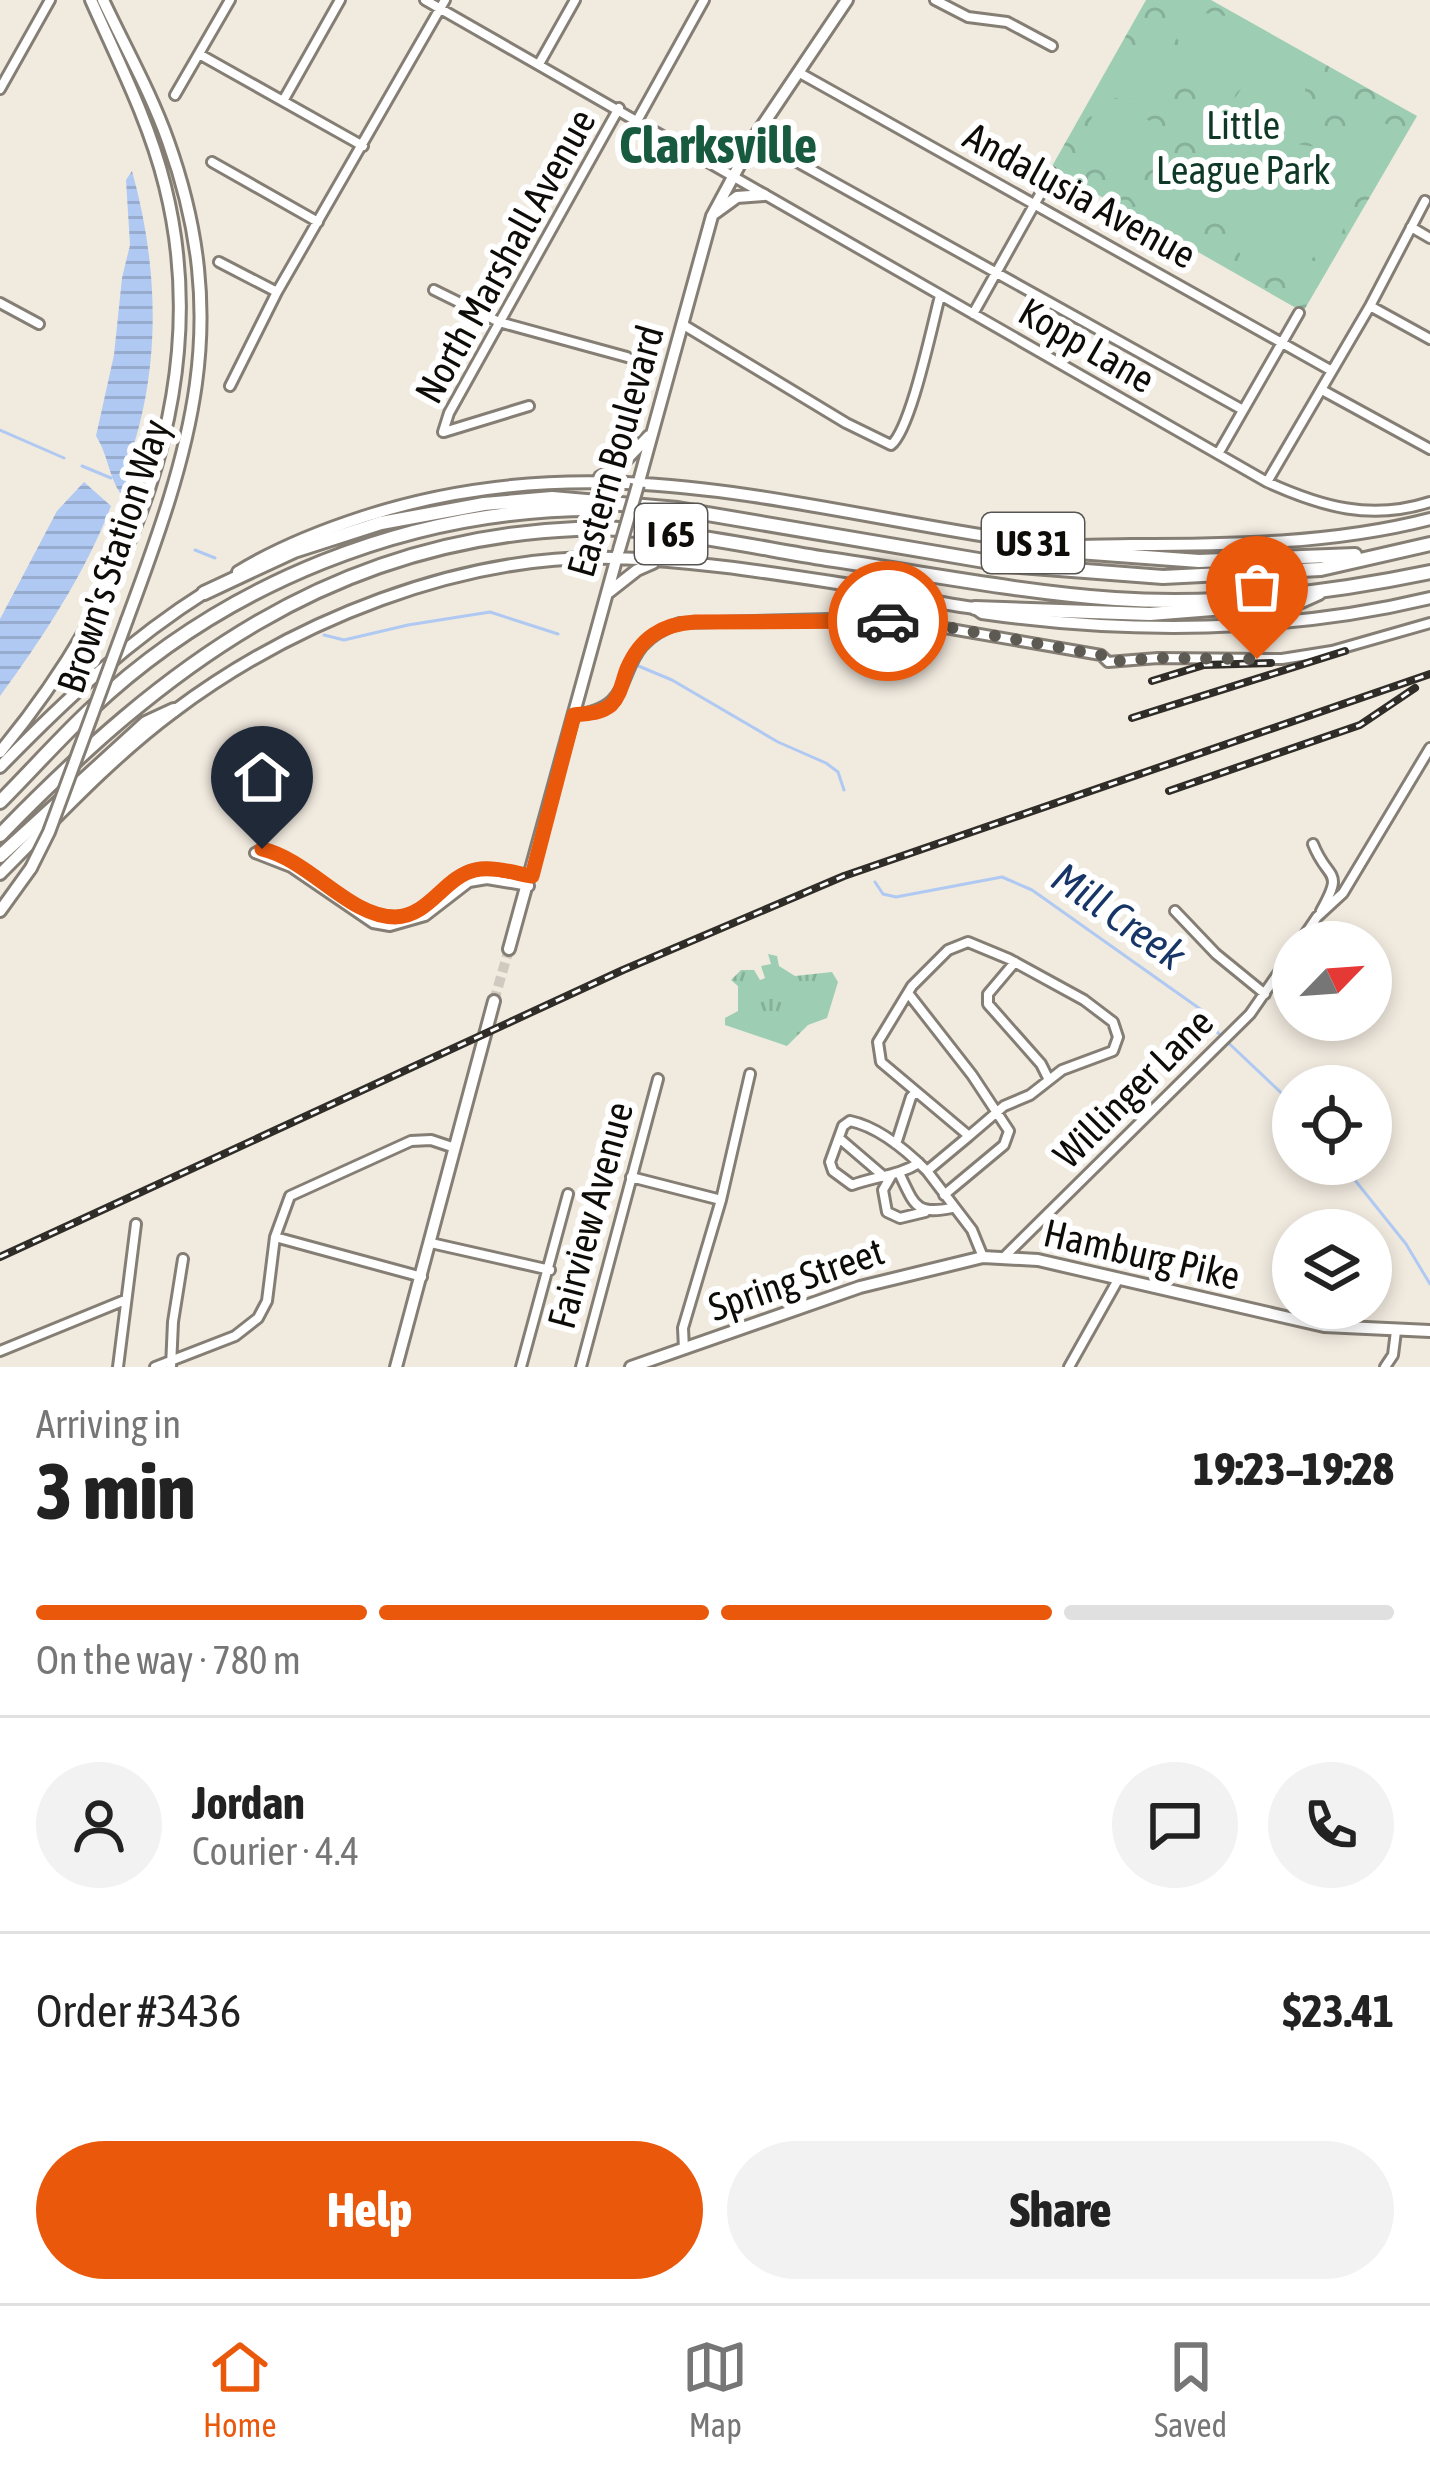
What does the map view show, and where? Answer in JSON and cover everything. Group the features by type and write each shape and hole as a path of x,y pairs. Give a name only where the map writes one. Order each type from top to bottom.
{"highway":[{"path":"204,593 333,537 436,511 552,498 678,508"},
{"name":"I 65","path":"0,802 92,708 169,646 258,592 323,562 428,528 490,516 553,509 678,508 1008,565 1186,578 1321,568 1430,544"},
{"name":"I 65","path":"0,836 91,744 243,628 363,572 479,541 578,529 691,536 1018,588 1118,599 1213,598 1430,572"},
{"path":"1062,544 1078,552 1199,560 1386,554"},
{"path":"975,608 1130,614 1224,611 1299,602 1333,587"},
{"path":"0,856 116,748 146,723 174,710"}],"main road":[{"name":"Brown's Station Way","path":"0,752 36,708 77,643 121,559 154,473 175,378 179,292 166,190 141,112 91,0"},
{"name":"Brown's Station Way","path":"0,911 31,868 49,832 127,620 187,443 199,367 194,239 176,164 103,0"},
{"name":"Eastern Boulevard","path":"509,949 712,215 754,138 847,0"},
{"path":"712,215 737,197 764,195"},
{"path":"592,480 617,469 652,434"},
{"name":"US 31","path":"0,767 103,666 204,593 292,544 388,508 502,485 592,480 697,487 1042,544 1191,545 1318,539 1430,519"},
{"name":"US 31","path":"0,874 174,710 267,649 379,599 526,564 618,554 833,582 1028,620 1190,627 1271,623 1430,598"},
{"path":"606,594 637,570 660,561"},
{"path":"396,1367 494,1001"},
{"name":"Hamburg Pike","path":"983,1257 1036,1259 1324,1326 1429,1332"},
{"name":"Spring Street","path":"631,1367 860,1287 983,1257"}],"street":[{"path":"0,89 50,0"},
{"path":"176,95 230,0"},
{"path":"283,101 340,0"},
{"name":"Kopp Lane","path":"425,0 443,4 764,195 1267,482 1313,502 1353,512 1399,510 1430,502"},
{"path":"539,64 575,0"},
{"path":"638,118 704,0"},
{"path":"935,0 968,17 1007,22 1052,46"},
{"path":"230,386 277,292 443,4"},
{"path":"200,54 363,146"},
{"name":"Andalusia Avenue","path":"798,72 1332,371"},
{"name":"North Marshall Avenue","path":"529,406 442,432 620,108"},
{"path":"754,138 1243,410"},
{"path":"212,162 318,222"},
{"path":"973,314 1052,173"},
{"path":"1267,482 1425,202"},
{"path":"1411,227 1430,238"},
{"path":"219,262 277,292"},
{"path":"434,290 499,322 627,357"},
{"path":"682,324 845,423 891,445 899,439 909,409 940,296"},
{"path":"0,303 39,324"},
{"path":"1370,306 1430,338"},
{"path":"1218,454 1299,313"},
{"path":"1322,390 1430,449"},
{"path":"574,715 608,707 620,693 642,643 680,623 910,622 1101,655 1120,664 1158,658 1282,659 1331,651 1430,623"},
{"path":"1318,917 1343,893 1430,748"},
{"path":"1313,844 1335,880 1333,893 1315,921"},
{"path":"262,849 281,854 361,908 392,917 426,906 471,871 490,869 530,881 469,881 425,916 390,926 373,923 291,867 255,853 262,849"},
{"path":"1175,910 1216,954 1265,994"},
{"path":"969,1136 878,1055 878,1042 908,993 926,970 959,944 977,944 1015,962 1084,1000 1117,1029 1117,1045 1105,1058 1061,1070 997,1112 969,1136 923,1167 852,1185 833,1171 830,1162 843,1126 855,1120 923,1167 972,1230 983,1257"},
{"path":"1015,962 988,994 988,1004 1041,1064 1048,1080"},
{"name":"Willinger Lane","path":"1004,1257 1220,1045 1272,984"},
{"path":"908,993 1007,1126 1009,1138 944,1195"},
{"path":"684,1349 682,1328 721,1199 750,1074"},
{"name":"Fairview Avenue","path":"581,1367 658,1079"},
{"path":"896,1144 916,1092"},
{"path":"839,1138 891,1175 925,1211"},
{"path":"155,1367 236,1336 252,1325 267,1300 275,1237 286,1202 298,1190 410,1141 430,1140 455,1148"},
{"path":"891,1175 883,1190 886,1211 900,1218 953,1208"},
{"path":"631,1177 721,1199"},
{"path":"521,1367 568,1194"},
{"path":"118,1367 136,1224"},
{"path":"275,1237 422,1277"},
{"path":"431,1243 550,1270"},
{"path":"170,1364 183,1259"},
{"path":"1069,1367 1119,1278"},
{"path":"0,1351 124,1300"},
{"path":"1384,1367 1395,1348 1396,1330"}],"green space":[{"name":"Little League Park","path":"1146,0 1211,0 1417,116 1303,312 1051,168"},
{"path":"1195,14 1234,19 1264,45 1212,86 1200,84 1170,24"},
{"path":"1166,37 1174,91 1165,100 1111,98 1114,74 1125,55 1142,43"},
{"path":"1270,46 1292,63 1304,85 1307,109 1300,136 1237,114 1233,101"},
{"path":"1099,98 1159,125 1163,137 1124,190 1103,172 1092,150 1090,124"},
{"path":"1352,116 1391,125 1378,151 1349,160 1346,139"},
{"path":"1270,140 1343,151 1351,178 1352,203 1345,225 1333,243 1295,264 1242,262 1224,191 1222,153 1233,141"},
{"path":"1182,156 1194,159 1222,220 1196,228 1171,227 1148,216 1129,196"},
{"path":"768,954 777,956 779,966 795,976 832,972 838,982 827,1018 808,1025 787,1046 725,1025 725,1018 738,1011 738,986 731,980 741,970 754,970 760,980 765,978 761,966 771,964"}],"water":[{"path":"132,171 148,247 153,324 145,401 123,475 131,490 127,502 96,436 130,245 126,180"},
{"path":"84,482 111,506 62,604 0,696 0,619 57,511"}],"waterway":[{"name":"Mill Creek","path":"0,430 64,458"},
{"name":"Mill Creek","path":"82,466 111,478"},
{"name":"Mill Creek","path":"195,550 215,558"},
{"name":"Mill Creek","path":"324,635 344,640 490,612 558,634"},
{"name":"Mill Creek","path":"636,665 826,763 838,772 844,790"},
{"name":"Mill Creek","path":"875,882 883,894 896,897 1002,877 1032,890 1203,1011 1218,1033 1272,1084"},
{"name":"Mill Creek","path":"1359,1185 1406,1244 1430,1284"}],"tunnel":[{"path":"494,1001 509,949"}],"railway":[{"path":"1132,718 1345,651"},
{"path":"1152,681 1204,665 1271,663"},
{"path":"0,1257 623,970 844,876 1430,674"},
{"path":"1169,791 1360,725 1415,688"}],"way so far":[{"path":"888,621 1101,655 1120,664 1158,658 1257,659"}],"district":[{"name":"Clarksville","path":"718,145"}],"route":[{"path":"262,849 299,862 361,908 392,917 426,906 471,871 532,876 574,715 598,713 616,700 627,668 652,635 695,622 888,621"}]}
